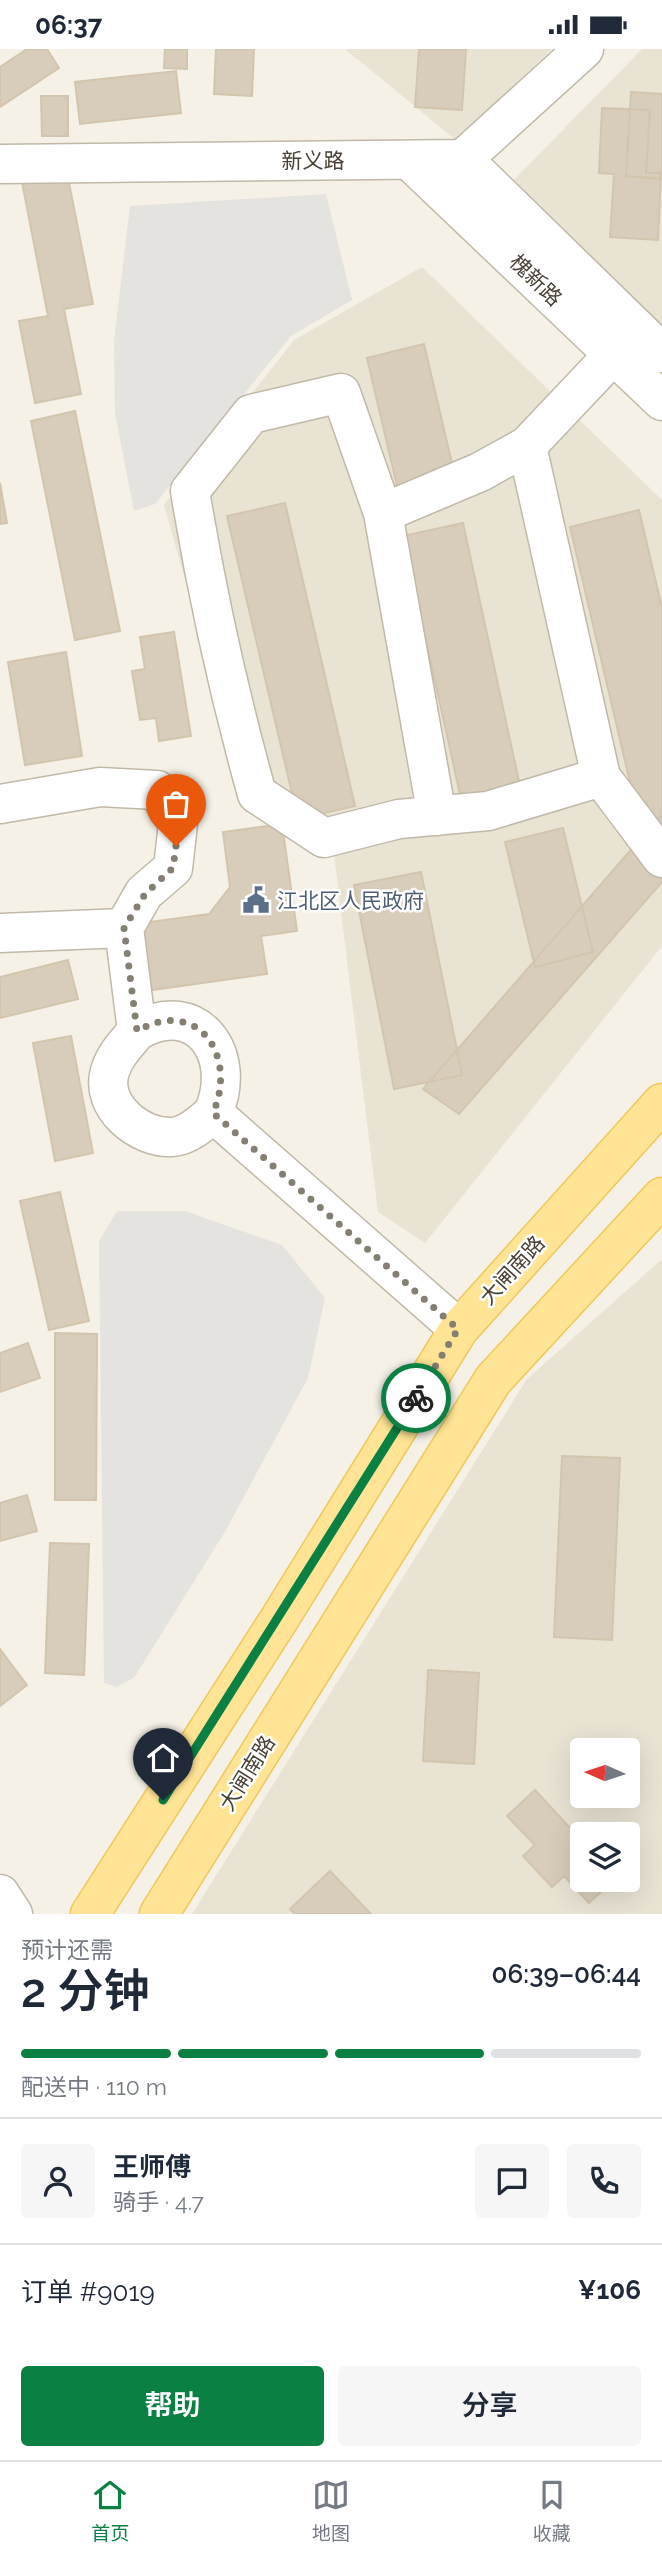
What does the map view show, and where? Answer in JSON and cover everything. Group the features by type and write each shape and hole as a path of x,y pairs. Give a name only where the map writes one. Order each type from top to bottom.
{"main road":[{"name":"大闸南路","path":"90,1914 280,1618 458,1329 662,1103"},
{"name":"大闸南路","path":"159,1914 493,1380 662,1197"}],"street":[{"path":"463,159 584,49"},
{"name":"新义路","path":"0,164 463,159"},
{"name":"槐新路","path":"463,159 662,353"},
{"name":"槐新路","path":"409,160 662,401"},
{"path":"383,513 480,472 527,446 614,354"},
{"path":"437,816 383,513 341,393 251,414 190,491 211,610 257,794 324,838 399,818 437,816 488,811 601,777"},
{"path":"527,446 601,777 662,858"},
{"path":"0,804 100,787 157,790 178,824 173,868 145,894 124,928 137,1031"},
{"path":"0,933 124,928"},
{"path":"170,1020 203,1032 215,1049 223,1070 222,1094 213,1113 196,1128 174,1137 152,1136 128,1123 112,1095 108,1074 118,1051 137,1031 151,1023 170,1020"},
{"path":"213,1113 458,1329"},
{"path":"0,1894 13,1914"}],"shaded area":[{"path":"345,49 552,49 457,141"},
{"path":"642,49 662,49 662,333 508,186"},
{"path":"326,194 352,300 291,336 155,504 134,511 115,413 114,341 130,206"},
{"path":"422,267 662,500 662,946 425,1243 378,1212 333,847 246,796 164,505 294,340"},
{"path":"117,1211 185,1211 282,1245 325,1298 308,1378 226,1530 134,1678 116,1687 104,1683 99,1241"},
{"path":"662,1259 662,1914 192,1914 527,1379"}],"building":[{"path":"27,49 47,49 59,68 0,107 0,67"},
{"path":"165,49 187,49 187,69 164,68"},
{"path":"216,49 254,49 252,96 214,94"},
{"path":"419,49 466,49 462,110 415,107"},
{"path":"176,71 181,113 80,124 75,82"},
{"path":"631,92 662,94 662,179 626,176"},
{"path":"41,96 68,96 68,136 42,136"},
{"path":"602,108 650,110 646,173 661,173 658,240 610,237 614,174 599,173"},
{"path":"67,173 93,304 64,309 81,394 35,403 19,321 48,316 22,182"},
{"path":"424,344 454,472 397,486 367,358"},
{"path":"75,411 120,631 75,640 31,421"},
{"path":"0,483 7,523 0,524"},
{"path":"285,503 355,806 298,819 227,516"},
{"path":"639,510 662,608 662,820 640,825 570,527"},
{"path":"463,523 520,786 461,799 403,536"},
{"path":"174,632 191,736 159,741 156,718 140,720 132,671 145,669 140,637"},
{"path":"66,652 82,756 25,765 8,662"},
{"path":"662,814 662,882 459,1114 423,1089"},
{"name":"江北区人民政府","path":"282,824 297,931 261,936 267,974 152,990 142,923 209,914 230,887 223,832"},
{"path":"563,828 593,952 535,967 505,842"},
{"path":"421,872 462,1075 394,1089 354,885"},
{"path":"68,960 78,999 0,1018 0,977"},
{"path":"71,1036 93,1153 55,1161 33,1043"},
{"path":"60,1192 89,1321 49,1330 20,1201"},
{"path":"55,1333 97,1334 96,1500 55,1500"},
{"path":"28,1343 40,1378 0,1392 0,1353"},
{"path":"562,1456 620,1458 612,1640 554,1637"},
{"path":"27,1495 37,1531 0,1541 0,1503"},
{"path":"50,1543 89,1544 84,1675 45,1673"},
{"path":"0,1649 27,1685 0,1706"},
{"path":"428,1670 479,1673 474,1764 423,1761"},
{"path":"535,1790 570,1828 570,1882 564,1876 552,1887 523,1856 535,1845 507,1816"},
{"path":"330,1871 371,1914 295,1914 290,1909"},
{"path":"579,1892 601,1892 589,1903"}],"way so far":[{"path":"176,846 173,868 145,894 124,928 137,1031 151,1023 170,1020 188,1024 203,1032 215,1049 223,1070 222,1094 213,1113 458,1329 416,1398"}],"place":[{"name":"江北区人民政府","path":"256,900"}],"route":[{"path":"163,1800 416,1398"}]}
